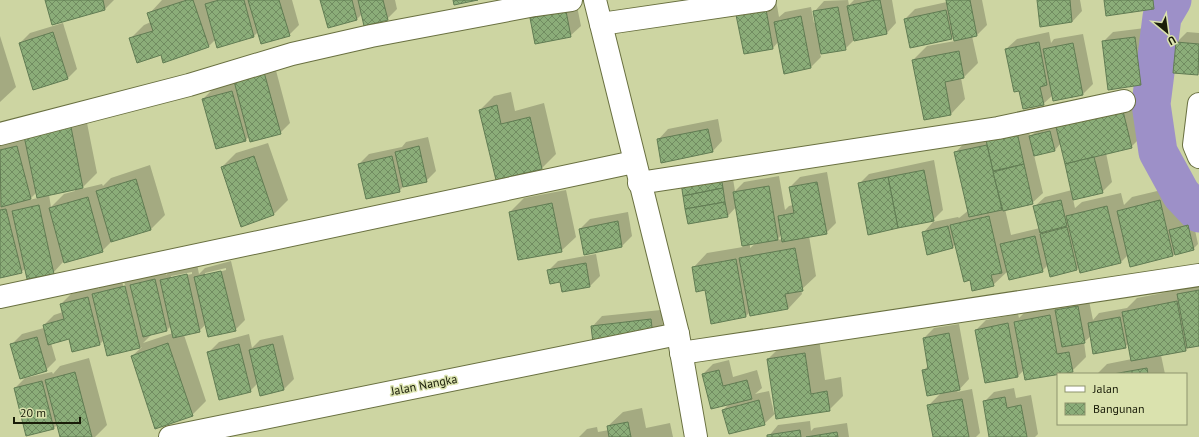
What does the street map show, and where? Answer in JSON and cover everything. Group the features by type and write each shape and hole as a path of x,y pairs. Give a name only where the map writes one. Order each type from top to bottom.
{"street":[{"path":"0,134 189,85 292,54 371,36 535,5 571,0"},
{"path":"595,0 679,344 696,437"},
{"path":"601,24 764,0"},
{"path":"639,183 998,128 1124,101"},
{"path":"1199,104 1194,145 1199,157"},
{"path":"0,297 634,162"},
{"name":"Jalan Nangka","path":"170,437 679,344 1199,275"}],"building":[{"path":"45,0 103,0 105,10 52,25"},
{"path":"187,0 193,0 209,47 163,63 161,55 137,63 129,38 153,31 147,13"},
{"path":"219,0 244,0 254,37 217,48 205,4"},
{"path":"248,0 279,0 290,36 261,44"},
{"path":"320,0 352,0 357,20 328,28"},
{"path":"358,0 383,0 388,20 364,26"},
{"path":"453,0 478,0 454,5"},
{"path":"880,0 887,34 854,41 847,6"},
{"path":"946,0 970,0 977,36 954,41"},
{"path":"1037,0 1070,0 1072,22 1040,27"},
{"path":"1104,0 1153,0 1154,9 1106,16"},
{"path":"838,7 846,50 821,54 813,11"},
{"path":"766,9 773,49 744,54 736,15"},
{"path":"946,10 952,39 910,48 904,19"},
{"path":"566,11 571,37 535,44 530,18"},
{"path":"801,16 811,68 784,74 774,22"},
{"path":"53,32 68,79 33,90 19,43"},
{"path":"1135,37 1141,85 1108,90 1102,41"},
{"path":"1039,42 1047,85 1040,87 1044,105 1023,109 1019,91 1014,92 1005,49"},
{"path":"1176,42 1199,44 1198,75 1173,73"},
{"path":"1073,43 1083,95 1053,101 1043,49"},
{"path":"959,51 964,78 945,82 951,115 924,120 912,60"},
{"path":"264,72 281,134 250,142 234,81"},
{"path":"232,91 246,141 216,149 202,99"},
{"path":"497,105 501,124 530,117 542,169 496,180 479,110"},
{"path":"1123,111 1132,148 1065,164 1056,127"},
{"path":"71,127 83,188 37,198 24,136"},
{"path":"708,129 713,152 661,163 657,139"},
{"path":"1050,131 1055,151 1034,156 1029,136"},
{"path":"1017,132 1024,164 993,171 986,140"},
{"path":"987,145 1002,210 969,217 954,152"},
{"path":"17,146 31,199 1,207 0,150"},
{"path":"419,146 427,182 403,187 395,152"},
{"path":"254,156 274,215 241,227 221,167"},
{"path":"392,156 400,192 366,199 358,164"},
{"path":"1094,157 1103,193 1073,200 1065,164"},
{"path":"1024,164 1033,204 1003,211 993,172"},
{"path":"924,170 934,221 898,228 888,177"},
{"path":"721,176 723,188 683,196 681,183"},
{"path":"888,177 898,228 868,235 858,183"},
{"path":"136,179 151,230 111,242 96,191"},
{"path":"817,182 827,234 782,242 778,216 794,213 789,187"},
{"path":"769,186 778,240 742,246 733,192"},
{"path":"723,188 725,202 685,209 683,196"},
{"path":"88,197 103,252 64,263 49,208"},
{"path":"1061,200 1067,226 1040,233 1033,206"},
{"path":"1160,200 1173,256 1130,267 1117,211"},
{"path":"725,202 728,217 688,224 685,209"},
{"path":"552,203 562,252 518,260 509,212"},
{"path":"39,205 54,274 27,279 12,211"},
{"path":"1107,206 1121,263 1080,273 1066,216"},
{"path":"6,209 22,273 0,278 0,210"},
{"path":"989,216 1002,273 991,275 994,286 972,291 970,280 964,282 950,225"},
{"path":"618,221 622,247 584,255 579,229"},
{"path":"1188,225 1194,250 1175,255 1169,230"},
{"path":"948,226 953,248 927,255 922,232"},
{"path":"1067,227 1077,270 1050,277 1040,234"},
{"path":"1035,236 1043,272 1009,280 1000,244"},
{"path":"795,248 803,291 785,294 788,309 750,316 739,258"},
{"path":"736,259 746,317 711,324 705,290 696,292 692,267"},
{"path":"586,263 590,287 562,292 560,282 550,284 547,270"},
{"path":"221,271 236,331 208,337 194,277"},
{"path":"187,274 200,332 173,338 160,280"},
{"path":"155,279 167,331 143,337 130,285"},
{"path":"125,286 140,348 107,356 92,294"},
{"path":"1199,290 1199,346 1187,348 1177,294"},
{"path":"88,297 100,345 72,352 69,339 48,345 43,325 64,319 60,304"},
{"path":"1177,301 1186,351 1131,361 1122,312"},
{"path":"1078,306 1085,343 1062,347 1055,310"},
{"path":"1050,315 1057,354 1069,352 1073,372 1057,373 1057,375 1025,380 1014,322"},
{"path":"1120,317 1126,348 1093,354 1088,323"},
{"path":"651,319 653,336 593,343 591,326"},
{"path":"1008,323 1018,377 985,383 975,330"},
{"path":"949,333 960,390 927,396 922,370 928,369 923,338"},
{"path":"37,337 47,371 20,379 10,344"},
{"path":"168,343 193,416 155,429 131,356"},
{"path":"239,344 251,392 219,400 207,352"},
{"path":"273,344 284,390 260,396 249,350"},
{"path":"805,353 811,394 827,391 830,411 776,419 767,359"},
{"path":"1147,368 1148,373 1119,373"},
{"path":"719,370 723,386 747,380 752,399 711,409 702,374"},
{"path":"75,372 92,437 60,437 45,380"},
{"path":"42,381 54,429 26,436 14,388"},
{"path":"1005,397 1007,408 1021,405 1027,437 989,437 983,401"},
{"path":"962,399 969,437 933,437 927,405"},
{"path":"759,400 765,425 729,434 722,410"},
{"path":"628,422 631,437 609,437 607,426"},
{"path":"800,430 801,437 767,437 767,435"},
{"path":"837,432 838,437 806,437"}],"waterway":[{"path":"1172,0 1162,17 1151,104 1158,152 1181,194 1199,213"}]}
